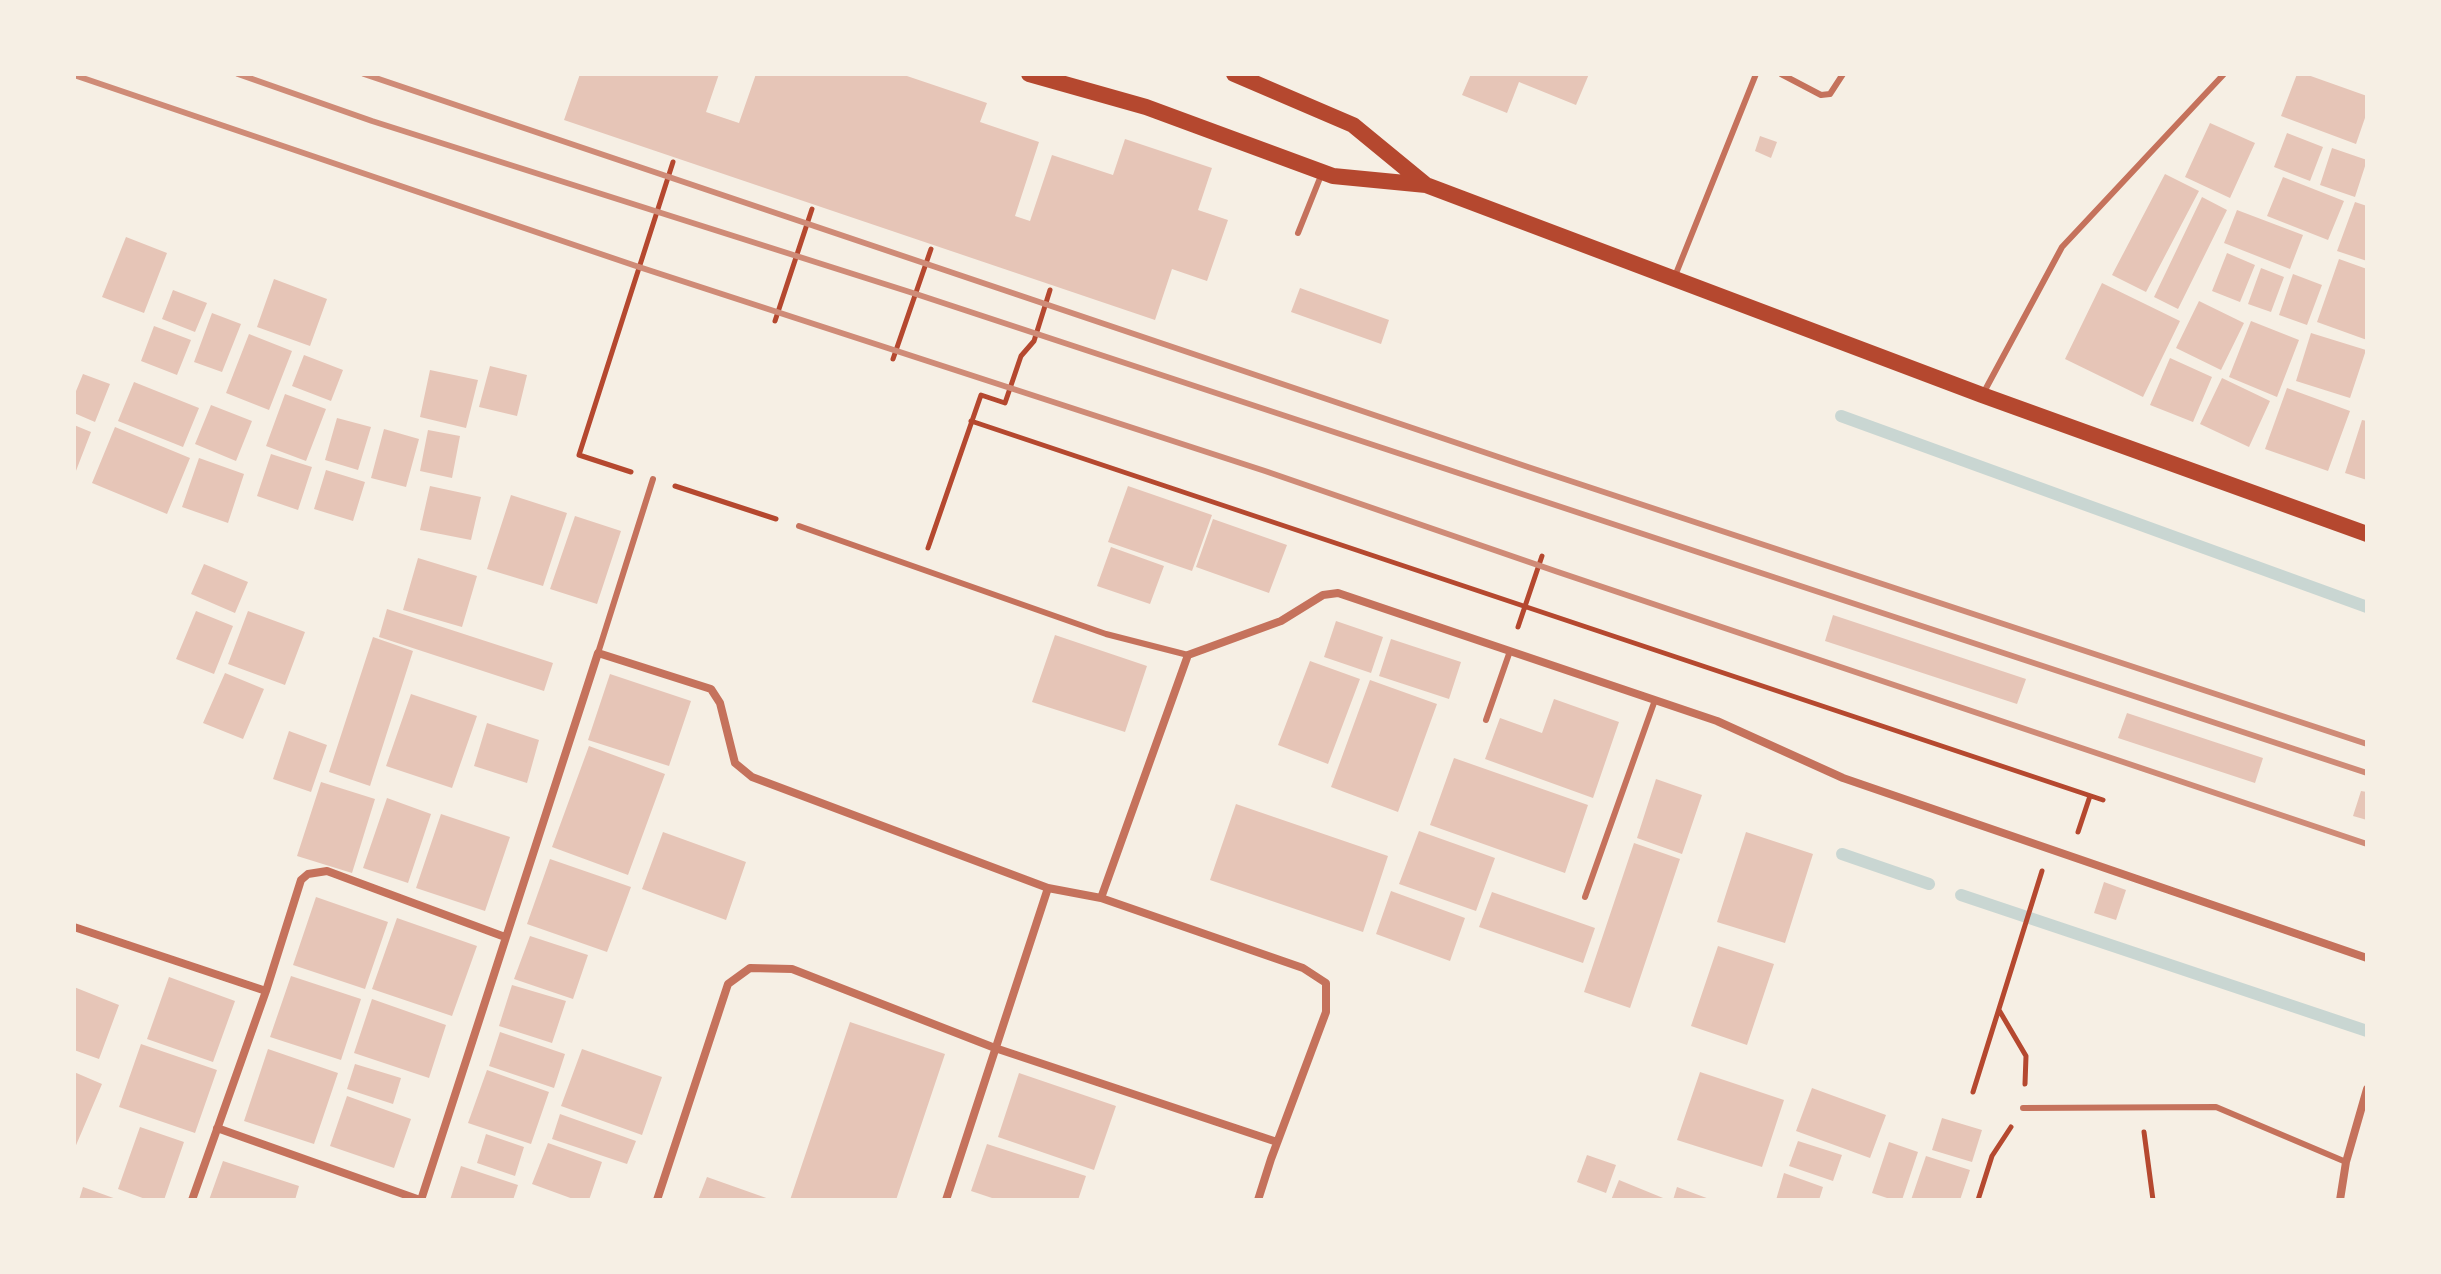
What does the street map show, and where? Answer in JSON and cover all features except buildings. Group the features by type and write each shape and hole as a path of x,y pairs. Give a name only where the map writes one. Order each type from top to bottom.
{"main road":[{"path":"1029,74 1146,107 1322,173 1426,185 1982,395 2367,534"},
{"path":"1234,74 1353,125 1426,185"}],"street":[{"path":"1101,898 1188,655 1281,621 1323,595 1338,593 1717,721 1843,778 2367,958"},
{"path":"217,1128 420,1200 598,653 711,689 720,703 735,763 752,777 1048,888 1101,898 1303,968 1326,983 1326,1012 1258,1200"},
{"path":"192,1200 266,991 301,880 308,874 327,871 505,937"},
{"path":"946,1200 1048,888"},
{"path":"74,927 266,991"},
{"path":"657,1200 728,984 750,968 792,969 995,1048 1277,1142"},
{"path":"2340,1200 2346,1162 2367,1089"}],"lane":[{"path":"1674,279 1756,74"},
{"path":"1781,74 1821,95 1830,94 1843,74"},
{"path":"1982,395 2062,247 2224,74"},
{"path":"1298,233 1322,173"},
{"path":"598,653 653,479"},
{"path":"799,526 1106,634 1188,655"},
{"path":"1486,720 1510,651"},
{"path":"1585,897 1655,700"},
{"path":"2023,1108 2216,1107 2346,1162"}],"path":[{"path":"673,162 579,455 799,526"},
{"path":"775,321 812,209"},
{"path":"893,359 931,249"},
{"path":"921,569 981,395 1005,403 1021,356 1034,341 1050,290"},
{"path":"971,421 2103,800"},
{"path":"1510,651 1542,556"},
{"path":"2070,856 2090,796"},
{"path":"1973,1092 2035,893"},
{"path":"1999,1009 2026,1056 2023,1108"},
{"path":"2140,1107 2153,1200"},
{"path":"1978,1200 1992,1156 2004,1138"}],"waterway":[{"path":"1841,416 2367,607"},
{"path":"1842,854 1929,884"},
{"path":"1961,895 2367,1031"}],"railway":[{"path":"238,74 372,121 916,294 2367,773"},
{"path":"364,74 1528,467 2367,744"},
{"path":"74,75 639,267 1265,471 2367,844"}]}
